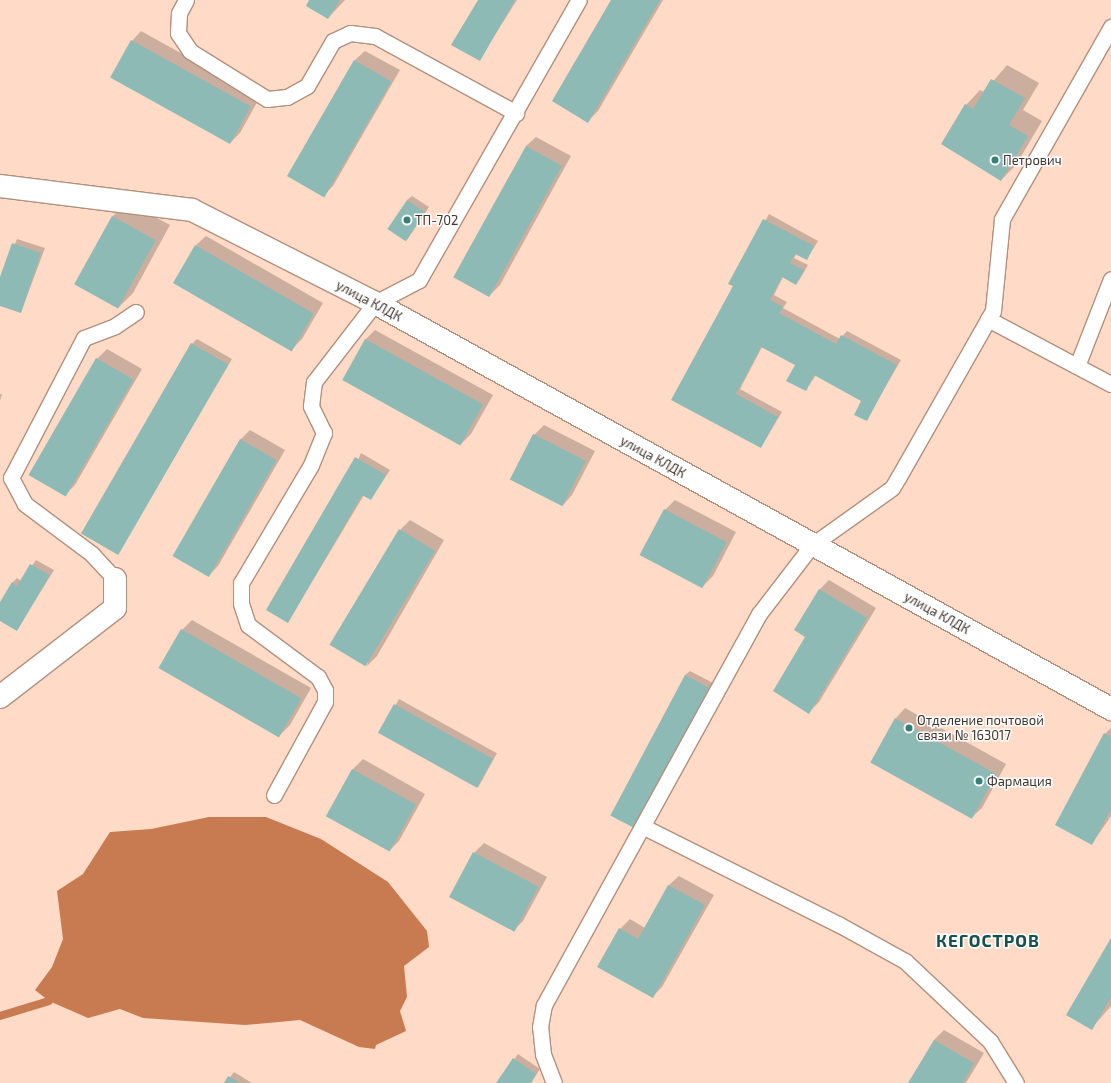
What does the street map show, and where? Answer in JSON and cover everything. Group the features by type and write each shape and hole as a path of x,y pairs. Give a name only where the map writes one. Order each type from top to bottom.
{"street":[{"name":"улица КЛДК","path":"0,186 192,210 375,303 1111,709"},
{"path":"0,697 115,608 115,579"}],"lane":[{"path":"186,0 179,13 178,33 190,51 267,99 287,97 307,86 333,42 350,33 375,36 516,113"},
{"path":"274,795 325,702 325,690 318,677 248,625 241,604 241,583 311,465 324,433 311,406 314,382 375,303 419,280 516,113 579,0"},
{"path":"554,1083 543,1054 540,1027 544,1005 644,827 759,614 812,545 892,488 993,311 1002,219 1111,27"},
{"path":"1077,366 1111,279"},
{"path":"115,579 92,554 25,504 11,478 84,338 116,326 136,312"},
{"path":"988,319 1111,384"},
{"path":"644,827 838,924 905,961 990,1041 1016,1083"}],"shaded area":[{"path":"209,817 266,817 321,839 388,882 427,931 429,947 404,966 407,997 400,1011 406,1031 376,1045 375,1049 359,1047 300,1020 245,1025 143,1018 120,1009 88,1018 49,1001 35,990 52,967 63,939 57,891 83,874 110,832 151,829"}],"building":[{"path":"309,0 340,0 328,19 306,6"},
{"path":"478,0 515,0 480,61 451,45"},
{"path":"611,0 660,0 588,123 552,101"},
{"path":"131,40 251,106 230,144 110,78"},
{"path":"354,60 391,82 324,198 287,176"},
{"path":"991,79 1025,98 1009,125 1028,136 1001,181 941,144 965,104 973,109"},
{"path":"526,146 562,166 489,297 453,277"},
{"name":"ТП-702","path":"407,200 425,212 406,241 387,229"},
{"path":"112,216 156,240 118,308 74,284"},
{"path":"763,219 814,246 807,260 795,254 790,263 804,270 796,285 782,277 770,300 783,307 779,313 836,344 841,335 897,365 867,421 854,415 861,401 814,375 806,391 786,381 795,365 761,347 736,394 778,417 761,448 671,400 733,286 728,284"},
{"path":"12,243 41,253 21,313 0,306 0,277"},
{"path":"195,245 314,314 292,352 173,283"},
{"path":"365,339 483,404 460,446 342,380"},
{"path":"191,343 228,364 118,555 81,534"},
{"path":"96,358 133,380 66,496 28,475"},
{"path":"533,434 586,461 562,506 510,479"},
{"path":"240,439 276,460 209,577 173,556"},
{"path":"355,457 386,475 371,500 362,495 288,623 266,610"},
{"path":"664,509 727,542 702,588 640,555"},
{"path":"399,529 435,551 365,666 329,645"},
{"path":"30,564 50,575 17,631 0,621 0,602 12,582 17,586"},
{"path":"819,589 867,618 809,714 773,691 805,637 794,630"},
{"path":"181,629 301,698 279,737 158,668"},
{"path":"685,675 709,688 634,828 610,815"},
{"path":"394,704 493,759 477,788 378,733"},
{"path":"895,718 996,774 972,819 870,763"},
{"path":"1104,733 1111,737 1111,809 1092,845 1055,825"},
{"path":"352,769 416,804 390,852 326,816"},
{"path":"473,852 538,887 514,932 449,897"},
{"path":"668,885 705,905 653,998 597,967 619,928 638,939"},
{"path":"1111,938 1111,997 1092,1030 1066,1015"},
{"path":"934,1040 974,1063 963,1083 908,1083"},
{"path":"513,1058 536,1074 531,1083 496,1083"},
{"path":"228,1076 240,1083 224,1083"}],"waterway":[{"path":"0,1016 49,1001"}],"place":[{"name":"Петрович","path":"995,160"},
{"name":"ТП-702","path":"407,220"},
{"name":"Отделение почтовой связи № 163017","path":"909,728"},
{"name":"Фармация","path":"979,781"}],"district":[{"name":"КЕГОСТРОВ","path":"988,941"}]}
